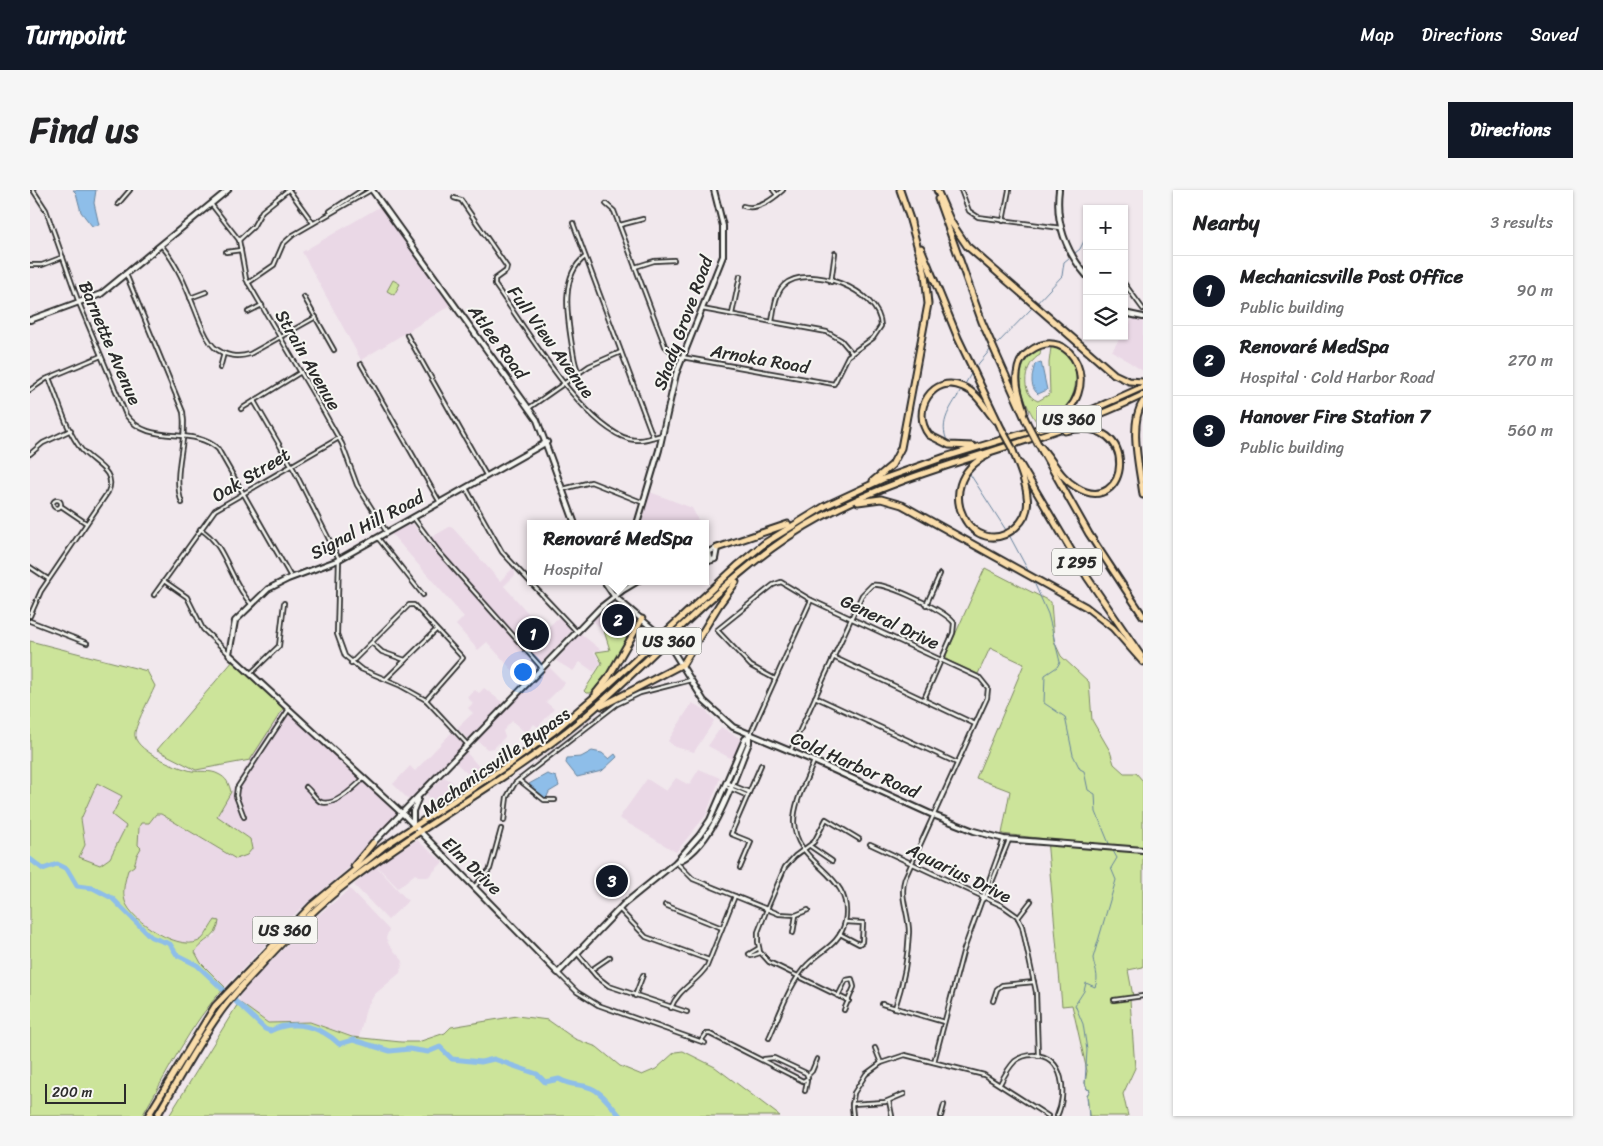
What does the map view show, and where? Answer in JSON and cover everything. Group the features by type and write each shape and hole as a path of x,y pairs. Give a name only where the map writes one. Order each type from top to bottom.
{"highway":[{"path":"832,502 882,474 895,460 903,442 928,304 925,274 900,190"},
{"path":"936,190 951,222 967,246 1114,374 1129,381 1143,382"},
{"name":"I 295","path":"936,190 996,358 1025,419 1096,546 1143,616"},
{"path":"910,220 968,361 1001,428"},
{"path":"1025,419 1016,378 1022,359 1031,350 1044,345 1054,345 1066,350 1074,357 1080,373 1081,384 1076,400 1060,418 1025,434"},
{"path":"1013,437 960,447 944,444 932,438 922,424 921,412 923,403 935,389 951,384 963,387 982,402 1001,428 1014,446 1026,486 1028,500 1025,514 1016,527 1007,533 993,536 978,532 965,521 959,507 960,486 967,470 976,462 1014,446"},
{"name":"US 360","path":"820,508 912,468 1025,434 1087,412 1143,387"},
{"name":"US 360","path":"1014,446 1083,422 1143,395"},
{"path":"1143,402 1136,415 1135,428 1143,495"},
{"path":"1028,440 1076,429 1102,432 1112,437 1121,446 1125,458 1124,469 1118,481 1107,490 1086,492 1068,481 1041,448"},
{"name":"Mechanicsville Bypass","path":"157,1116 221,1011 237,990 297,928 349,881 418,832 506,776 567,731 770,550 838,508 920,473 1014,446"},
{"name":"I 295","path":"1017,461 1074,556 1143,661"},
{"path":"803,528 857,502 875,499 887,500 911,510 1046,584 1098,616 1143,661"},
{"path":"717,548 777,529 820,508"},
{"name":"Mechanicsville Bypass","path":"344,877 413,826 511,763 569,719 750,555 788,527 820,508"},
{"path":"567,731 617,696 682,664 727,593 770,550"},
{"path":"569,719 605,682 642,619"},
{"path":"344,877 373,843"},
{"name":"US 360","path":"148,1116 215,1006 292,923 344,877"}],"main road":[{"path":"30,320 101,294 228,190"},
{"name":"Atlee Road","path":"371,190 529,408 547,442 574,520"},
{"path":"1059,190 1061,228 1067,246 1083,271"},
{"name":"Shady Grove Road","path":"638,520 662,435 671,390 681,358 719,270 724,250 723,226 714,191"},
{"path":"1128,314 1143,317"},
{"name":"Signal Hill Road","path":"229,654 234,624 251,604 268,589 291,577 340,559 386,531 547,442"},
{"path":"709,551 717,548"},
{"path":"709,561 715,559 717,548"},
{"path":"607,585 614,596"},
{"path":"373,843 577,632 614,596 632,585"},
{"name":"Cold Harbor Road","path":"614,596 653,629 673,651 710,708 728,724 749,736 791,750 933,815 974,831 1004,839 1143,850"},
{"name":"Elm Drive","path":"229,654 290,708 402,814 418,832 475,886 558,973"},
{"path":"558,973 636,892 676,862 704,829 749,742 749,736"},
{"path":"413,826 413,811 418,797"}],"street":[{"name":"Barnette Avenue","path":"33,190 46,210 79,303 124,410 133,423 152,433 203,440 218,449 291,577"},
{"path":"118,204 130,190"},
{"path":"217,190 221,196"},
{"path":"239,240 253,227 262,211 288,190 313,223"},
{"path":"328,214 362,190"},
{"path":"248,283 274,266 283,244 288,238 371,190"},
{"path":"710,190 714,191"},
{"path":"773,190 777,195"},
{"path":"743,206 755,207 783,190"},
{"path":"961,190 972,213 982,218 1061,228"},
{"path":"1003,221 1009,190"},
{"name":"Full View Avenue","path":"454,198 461,200 504,263 507,270 496,278 495,285 564,383 586,410 606,427 634,440 662,435"},
{"name":"Strain Avenue","path":"211,204 239,240 242,268 248,283 339,438 357,485 386,531"},
{"path":"606,204 613,208 665,346 672,354 681,358"},
{"path":"620,225 642,219"},
{"path":"574,223 653,437"},
{"path":"162,245 175,262 208,339 216,349 224,353 238,356 250,354 316,317"},
{"path":"226,252 241,250"},
{"path":"831,282 835,253"},
{"path":"30,265 42,265 63,257"},
{"path":"579,372 574,356 568,302 574,272 578,263 585,257"},
{"path":"635,267 654,261 674,260"},
{"path":"126,274 182,405 184,437 177,486 182,503"},
{"path":"732,314 740,276"},
{"path":"702,309 732,314 772,322 828,332 841,340 852,352 876,336 881,326 880,318 873,305 861,292 846,285 802,278 787,283 778,294 772,322"},
{"path":"1128,288 1143,309"},
{"path":"190,298 206,292"},
{"path":"304,296 334,350"},
{"path":"248,312 262,305"},
{"path":"407,335 486,475"},
{"path":"529,408 579,372 594,363 621,352"},
{"name":"Arnoka Road","path":"681,358 835,384 841,367 852,352"},
{"path":"220,368 224,353"},
{"path":"30,390 49,378 101,356"},
{"path":"361,364 439,502"},
{"path":"241,409 301,372"},
{"path":"30,616 48,579 108,492 110,479 106,471 83,451 71,430 49,378"},
{"path":"254,401 291,465 340,559 337,634 342,652 351,663 426,700 468,745"},
{"path":"30,454 43,443 71,430"},
{"name":"Oak Street","path":"154,595 215,510 243,492 339,438"},
{"path":"563,489 592,482 644,503"},
{"path":"465,487 497,545 527,579"},
{"path":"61,506 86,524"},
{"path":"413,516 440,552 542,668"},
{"path":"200,529 217,544 235,584 251,604"},
{"path":"377,537 423,595"},
{"path":"30,567 48,579"},
{"path":"926,605 940,574"},
{"name":"Elm Drive","path":"164,581 187,597 203,629 229,654"},
{"name":"General Drive","path":"775,679 751,666 717,632 717,628 765,591 781,582 811,600 983,680 988,692 975,724"},
{"path":"791,750 864,592 875,584 890,588 926,605 953,621 954,628 948,645 924,700"},
{"path":"533,585 577,632"},
{"path":"749,736 811,600"},
{"path":"251,673 279,646 284,603"},
{"path":"351,663 412,604 462,658 426,700"},
{"path":"30,621 87,643"},
{"path":"386,679 436,630"},
{"path":"371,643 382,652 406,660"},
{"path":"833,657 975,724 933,815 902,889 909,931 903,976 895,1008"},
{"path":"504,821 508,793 519,780 616,704 640,693 691,680"},
{"path":"814,698 957,763"},
{"path":"244,817 236,796 237,788 284,714 290,708"},
{"path":"769,1038 798,976 808,963 830,947 840,934 845,922 845,905 837,884 803,850 796,834 794,816 814,761"},
{"path":"740,868 751,842 731,834 761,765"},
{"path":"306,787 320,801 325,802 346,795 364,778"},
{"path":"519,780 544,800 555,800"},
{"path":"728,785 748,794"},
{"path":"848,1001 769,962 759,948 758,932 785,867 818,837 828,818 860,839"},
{"path":"475,886 490,869 501,829"},
{"path":"934,1062 963,952 982,900 982,895 1004,839"},
{"path":"982,900 986,897 1009,839"},
{"name":"Aquarius Drive","path":"870,844 982,895 1009,909 1018,918 1022,926 1034,982 1039,1030 1038,1056"},
{"path":"810,846 832,861"},
{"path":"676,862 692,879 767,910 782,915 796,915 808,910"},
{"path":"671,1008 676,996 700,975 709,960 735,896"},
{"path":"1018,918 1031,901"},
{"path":"665,905 722,928"},
{"path":"619,909 646,938 709,960"},
{"path":"793,933 796,915"},
{"path":"840,934 859,944 862,942 862,923 845,922"},
{"path":"759,948 750,952 749,955 761,953"},
{"path":"577,953 591,970 609,986 687,1012"},
{"path":"591,970 610,957"},
{"name":"Elm Drive","path":"558,973 577,992 598,1005 705,1043"},
{"path":"635,996 642,975"},
{"path":"838,996 846,980 852,979 854,987 844,1010"},
{"path":"992,1001 997,989 1002,985 1034,982"},
{"path":"1114,1000 1143,996"},
{"path":"882,1004 944,1022"},
{"path":"701,1041 708,1034 764,1059 771,1066 806,1081"},
{"path":"875,1048 881,1063"},
{"path":"854,1116 852,1104 854,1093 862,1078 881,1063 905,1056 984,1075 1048,1116"},
{"path":"1000,1084 1015,1062 1027,1056 1038,1056 1051,1062 1062,1081 1064,1096 1057,1116"},
{"path":"764,1059 774,1058 808,1075"},
{"path":"805,1091 808,1075 812,1071 817,1058"},
{"path":"852,1104 889,1101 904,1094"},
{"path":"889,1101 892,1116"},
{"path":"941,1116 944,1105"}],"shaded area":[{"path":"381,206 451,305 361,360 302,252"},
{"path":"1143,313 1143,371 1112,351 1119,340 1128,340 1128,326 1132,320"},
{"path":"650,492 692,508 698,520 641,520"},
{"path":"408,520 411,521 425,541 451,526 500,581 512,569 515,571 515,575 504,586 544,631 559,617 572,630 523,682 487,642 478,650 456,625 464,617 389,531"},
{"path":"610,585 625,585 614,591"},
{"path":"621,607 623,609 603,630 592,620 602,609"},
{"path":"580,633 601,650 594,652 601,663 594,672 580,662 573,671 556,661"},
{"path":"548,666 565,683 546,702 554,709 538,727 534,724 526,733 512,721 503,731 505,737 494,748 487,749 477,740"},
{"path":"484,688 503,703 468,739 457,728 473,713 468,708 473,703 467,697 475,690 479,693"},
{"path":"692,703 706,710 714,721 694,752 675,747 668,741"},
{"path":"285,706 397,813 381,831 378,828 381,832 358,854 351,866 298,911 225,987 200,963 195,952 199,946 215,935 215,920 202,939 193,943 177,942 145,925 125,903 124,888 128,870 134,866 141,848 138,845 139,827 141,823 149,823 156,814 161,814 236,859 250,839 216,816 268,730"},
{"path":"721,727 741,739 734,760 708,746"},
{"path":"452,732 464,744 409,800 393,784 410,766 415,771"},
{"path":"466,752 481,769 470,776 456,763"},
{"path":"699,769 720,778 706,815 676,852 619,818 647,779 666,791 676,778 689,785"},
{"path":"444,777 453,782 455,790 433,801 426,794"},
{"path":"96,783 122,796 126,826 110,858 100,865 78,857 85,845 81,819"},
{"path":"417,840 443,862 428,877 420,877 415,874 398,888 376,865"},
{"path":"376,866 408,901 388,920 354,885"},
{"path":"350,889 389,930 386,938 389,945 403,961 400,973 375,994 366,1008 359,1038 310,1022 268,1023 239,1002 240,995 257,975 317,916"}],"green space":[{"path":"393,280 400,284 394,295 387,291"},
{"path":"1051,347 1067,354 1072,360 1075,367 1076,383 1068,407 1054,417 1038,424 1023,394 1021,373 1024,364 1031,355 1041,349 1040,355 1027,371 1026,385 1028,392 1038,401 1050,394 1049,363"},
{"path":"985,568 1051,602 1054,641 1061,656 1089,682 1092,720 1110,751 1114,764 1124,773 1136,773 1143,781 1143,967 1128,970 1133,996 1130,1000 1135,1068 1123,1094 1128,1116 1089,1116 1087,1095 1090,1090 1087,1089 1085,1083 1087,1071 1072,1005 1062,1006 1047,839 1002,834 1010,791 976,778 1024,664 990,648 978,674 947,660 946,655"},
{"path":"630,615 633,619 629,626 633,631 614,664 591,693 586,693 584,691 602,663 596,652 610,650 604,631 608,630 618,638"},
{"path":"30,641 147,671 155,686 137,726 135,732 136,739 148,751 167,762 192,771 215,773 224,777 231,792 217,816 250,839 252,849 247,855 236,859 161,814 156,814 149,823 141,823 138,845 141,848 134,866 128,870 125,882 124,897 129,909 137,918 159,934 183,943 193,943 202,939 215,920 219,921 213,935 195,952 201,963 225,987 212,1001 190,1032 142,1116 30,1116","holes":["97,783 122,796 112,815 126,826 110,858 100,865 79,857 85,845 81,819"]},
{"path":"233,661 285,706 250,760 196,770 157,750"},
{"path":"239,1002 268,1023 310,1022 352,1037 401,1042 418,1042 445,1033 451,1027 517,1016 548,1020 575,1039 597,1047 620,1066 642,1075 656,1069 675,1052 683,1051 715,1067 780,1116 169,1116"}],"water":[{"path":"73,190 96,190 94,203 99,225 92,226 81,212 76,193"},
{"path":"1041,362 1047,390 1038,394 1032,384 1032,376 1035,364"},
{"path":"592,751 602,753 609,759 615,754 617,757 602,771 577,777 566,763 567,758 581,757"},
{"path":"547,774 556,777 559,786 549,792 546,799 529,784"}],"waterway":[{"path":"1036,304 1062,276 1064,262 1080,249 1083,243"},
{"path":"994,347 1033,307"},
{"path":"974,369 991,349"},
{"path":"964,386 972,372"},
{"path":"948,442 945,435 945,421 950,408 962,389"},
{"path":"970,474 1006,530"},
{"path":"1008,533 1030,574"},
{"path":"1033,580 1048,614 1060,662 1057,667 1045,675 1044,703 1065,717 1073,755 1080,769 1084,771 1088,790 1095,794 1096,812 1110,846"},
{"path":"1089,1116 1087,1095 1090,1090 1087,1089 1085,1083 1087,1050 1083,1024 1075,1005 1084,991 1086,983 1095,987 1096,983 1097,976 1093,958 1116,880 1111,868 1117,858 1112,849"},
{"path":"30,859 43,869 57,864 67,869 77,886 93,888 112,898 151,937 170,944 177,955 197,965 265,1029 270,1031 288,1025 306,1026 324,1033 339,1044 353,1040 390,1051 409,1049 428,1052 440,1047 452,1059 481,1062 494,1059 537,1074 545,1082 559,1079 591,1088 603,1096 620,1116"}],"place":[{"name":"Renovaré MedSpa","path":"618,620"},
{"name":"Mechanicsville Post Office","path":"533,634"},
{"name":"Hanover Fire Station 7","path":"612,881"}]}
